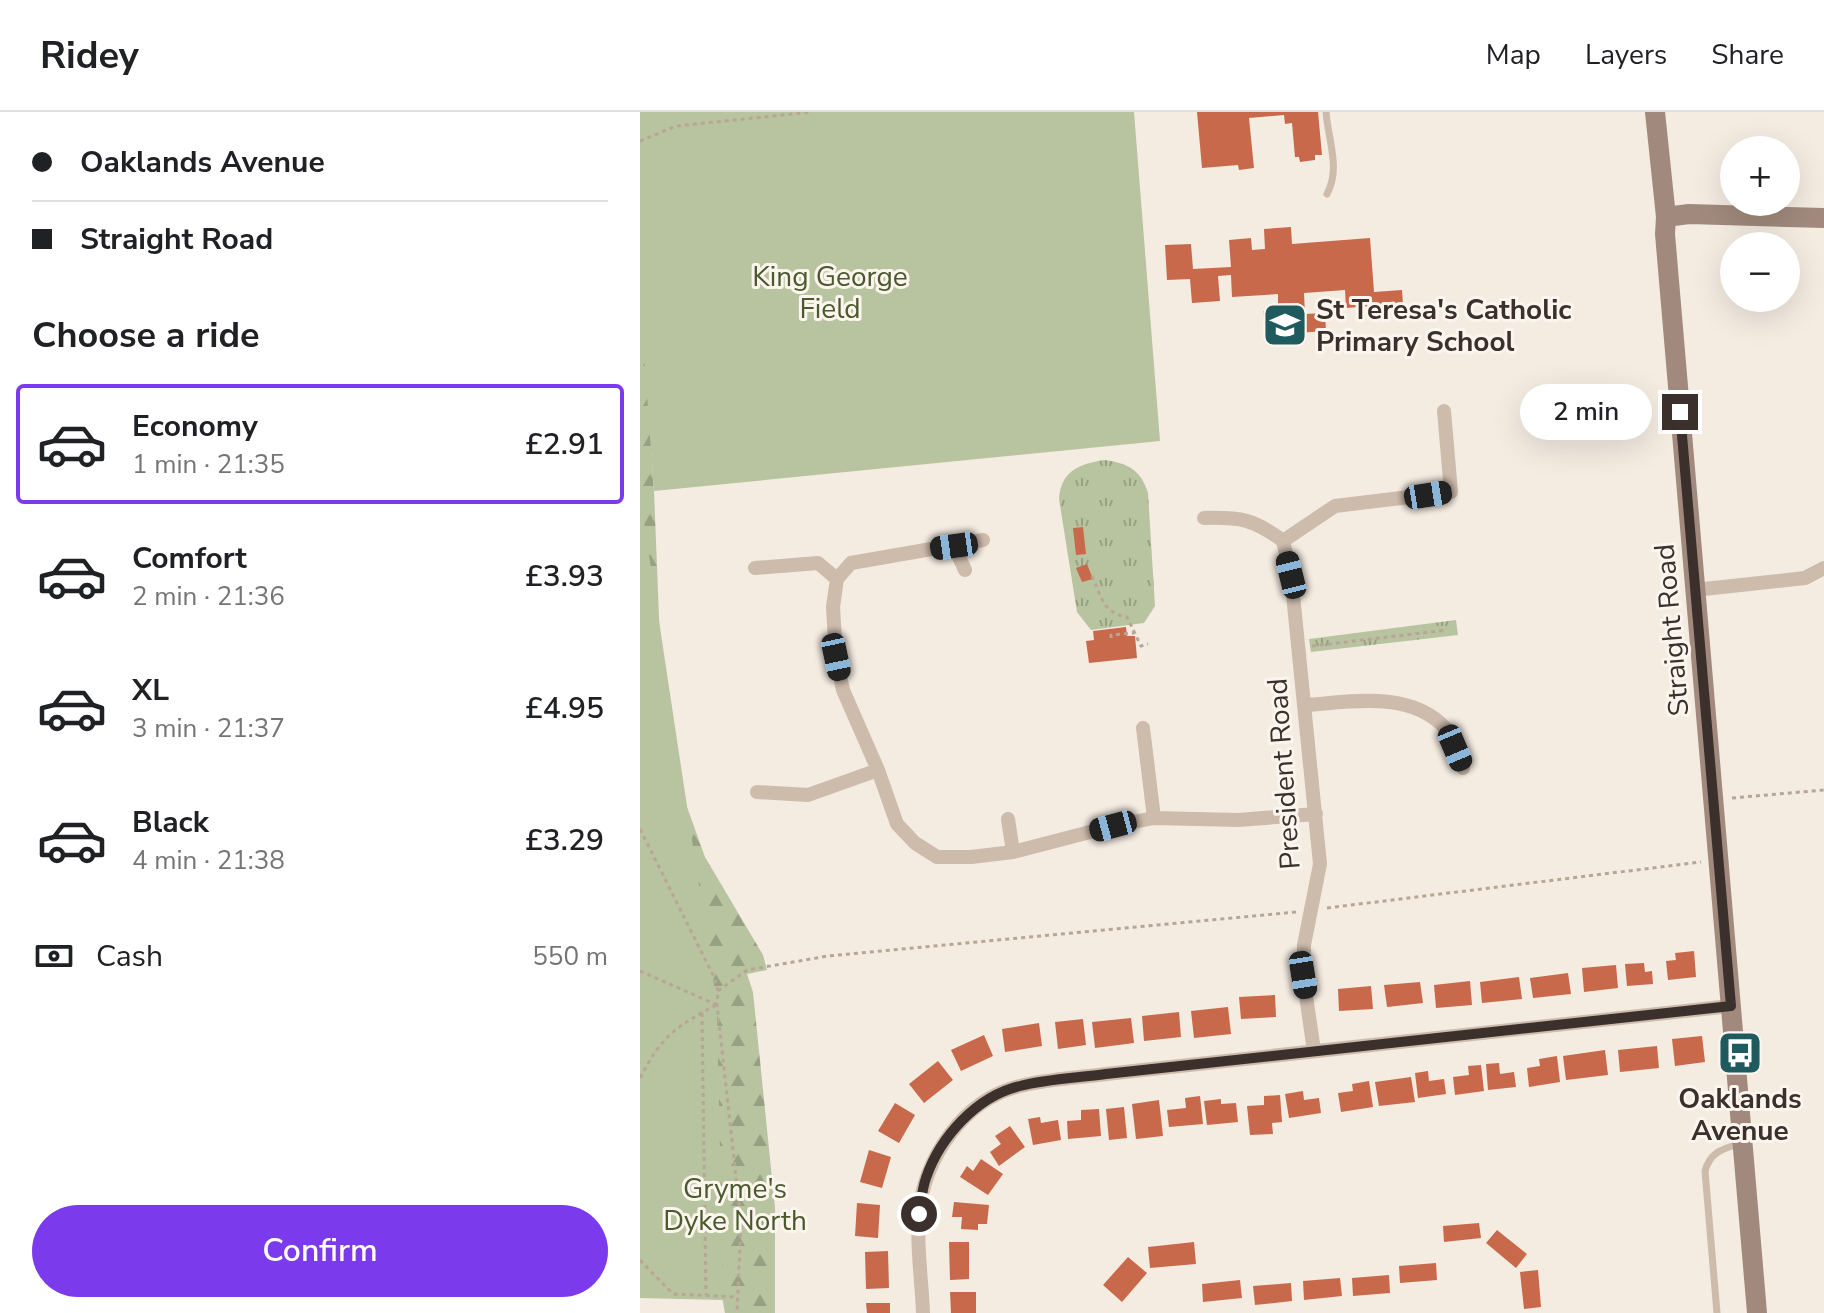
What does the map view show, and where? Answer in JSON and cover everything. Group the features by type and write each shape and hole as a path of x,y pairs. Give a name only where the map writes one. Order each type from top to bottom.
{"street":[{"name":"Straight Road","path":"1655,112 1757,1313"},
{"path":"1666,217 1689,214 1824,218"},
{"path":"1204,518 1241,517 1264,526 1283,541 1335,506 1451,492 1444,411"},
{"path":"983,540 851,563 837,579 833,607 836,657 843,690 878,770 897,824 915,843 937,857 971,857 1013,852 1154,818 1238,820 1316,814"},
{"name":"President Road","path":"1283,541 1291,575 1306,705 1320,864 1304,945 1303,975 1314,1051"},
{"path":"954,546 965,570"},
{"path":"755,568 818,563 837,579"},
{"path":"1695,590 1805,578 1824,568"},
{"path":"1306,705 1373,700 1401,703 1422,711 1446,728 1463,768"},
{"path":"1143,728 1154,818"},
{"path":"757,792 808,795 878,770"},
{"path":"1008,819 1013,852"},
{"path":"923,1313 919,1214 926,1178 941,1146 962,1120 987,1099 1018,1086 1731,1006"}],"lane":[{"path":"1326,112 1334,168 1334,181 1327,194"},
{"path":"1717,1313 1705,1171 1708,1159 1720,1149 1743,1142"}],"path":[{"path":"640,141 676,126 812,112"},
{"path":"1092,576 1102,604 1109,611 1128,619 1141,646 1148,644"},
{"path":"1299,648 1447,630"},
{"path":"1111,638 1111,635 1134,633"},
{"path":"1713,800 1824,790"},
{"path":"640,829 718,991 741,1222 737,1313"},
{"path":"718,991 747,970 828,956 1310,910 1717,860"},
{"path":"640,971 717,1005"},
{"path":"640,1078 656,1049 680,1024 717,1005"},
{"path":"702,1013 706,1295"},
{"path":"640,1260 673,1294 737,1297"}],"green space":[{"name":"King George Field","path":"640,112 1134,112 1160,441 654,491 640,298"},
{"name":"Gryme's Dyke North","path":"640,273 654,491 664,743 705,857 763,955 767,970 747,974 753,992 775,1208 775,1313 725,1313 640,840"},
{"path":"1104,460 1132,469 1142,479 1148,493 1155,606 1144,623 1091,630 1077,612 1059,499 1063,482 1073,470"},
{"path":"640,495 717,1005 723,1300 640,1298"},
{"path":"1456,620 1458,635 1311,652 1309,639"}],"building":[{"path":"1197,112 1318,112 1322,155 1315,155 1315,160 1300,162 1299,157 1295,157 1292,123 1285,124 1284,115 1249,118 1254,168 1239,170 1238,165 1202,168"},
{"path":"1291,227 1292,244 1370,238 1374,292 1402,290 1403,304 1346,308 1345,290 1304,293 1305,314 1325,313 1326,331 1265,335 1263,311 1299,308 1299,303 1278,304 1278,294 1232,297 1231,275 1218,276 1220,301 1192,303 1190,279 1167,280 1165,245 1191,244 1193,269 1231,267 1229,240 1251,238 1252,250 1265,249 1264,229"},
{"path":"1083,527 1086,554 1076,555 1073,528"},
{"path":"1087,564 1093,579 1082,582 1076,568"},
{"path":"1126,627 1127,636 1135,636 1137,658 1089,663 1086,641 1094,640 1093,631"},
{"path":"1694,951 1696,977 1668,980 1666,961 1676,960 1675,953"},
{"path":"1644,963 1645,972 1652,971 1653,984 1627,986 1625,964"},
{"path":"1616,965 1618,988 1584,992 1582,968"},
{"path":"1568,973 1571,994 1533,998 1530,978"},
{"path":"1519,977 1522,999 1482,1003 1480,982"},
{"path":"1470,981 1472,1005 1436,1008 1434,985"},
{"path":"1420,982 1423,1003 1387,1007 1384,985"},
{"path":"1371,986 1373,1009 1339,1011 1338,989"},
{"path":"1275,995 1276,1017 1241,1019 1239,997"},
{"path":"1228,1007 1231,1034 1194,1038 1191,1011"},
{"path":"1179,1012 1181,1037 1144,1041 1142,1016"},
{"path":"1131,1018 1134,1043 1095,1048 1092,1022"},
{"path":"1083,1019 1086,1045 1058,1049 1055,1022"},
{"path":"1039,1023 1042,1046 1005,1052 1002,1029"},
{"path":"984,1035 993,1056 961,1071 951,1050"},
{"path":"1702,1036 1705,1062 1675,1066 1672,1039"},
{"path":"1657,1046 1659,1068 1620,1072 1618,1050"},
{"path":"1605,1050 1608,1075 1566,1080 1563,1056"},
{"path":"1557,1056 1560,1082 1529,1087 1527,1068 1540,1066 1539,1059"},
{"path":"938,1061 953,1080 924,1103 909,1084"},
{"path":"1499,1063 1500,1074 1514,1072 1516,1087 1488,1090 1486,1064"},
{"path":"1481,1065 1484,1091 1455,1095 1453,1077 1469,1075 1468,1066"},
{"path":"1428,1071 1429,1081 1444,1079 1446,1094 1418,1098 1415,1073"},
{"path":"1411,1077 1415,1102 1379,1106 1375,1082"},
{"path":"1369,1081 1373,1107 1341,1112 1338,1093 1353,1091 1352,1084"},
{"path":"1303,1091 1304,1100 1319,1098 1321,1113 1289,1118 1285,1094"},
{"path":"1280,1095 1282,1122 1272,1123 1273,1134 1250,1135 1247,1106 1264,1105 1264,1096"},
{"path":"1200,1096 1203,1124 1169,1127 1167,1110 1186,1108 1185,1098"},
{"path":"1221,1099 1221,1104 1236,1103 1238,1122 1207,1125 1204,1101"},
{"path":"1159,1100 1163,1136 1136,1139 1132,1104"},
{"path":"895,1103 915,1115 899,1143 878,1131"},
{"path":"1124,1107 1127,1138 1109,1140 1106,1109"},
{"path":"1099,1109 1101,1136 1068,1139 1067,1121 1081,1120 1081,1110"},
{"path":"1040,1117 1041,1123 1058,1120 1061,1140 1033,1145 1028,1119"},
{"path":"1010,1126 1025,1147 999,1166 990,1152 1001,1144 995,1136"},
{"path":"869,1150 891,1157 882,1188 860,1182"},
{"path":"981,1159 1003,1174 988,1195 960,1177 967,1166 973,1171"},
{"path":"954,1202 989,1205 987,1224 978,1224 978,1230 961,1229 962,1217 952,1217"},
{"path":"857,1203 880,1205 878,1238 855,1236"},
{"path":"1479,1223 1481,1238 1444,1242 1443,1226"},
{"path":"1497,1230 1527,1254 1516,1268 1486,1243"},
{"path":"949,1242 969,1242 969,1279 950,1280"},
{"path":"1194,1242 1196,1264 1150,1268 1148,1247"},
{"path":"888,1251 889,1288 866,1289 865,1252"},
{"path":"1128,1257 1147,1273 1122,1302 1103,1285"},
{"path":"1436,1263 1437,1280 1400,1283 1399,1266"},
{"path":"1538,1270 1541,1307 1524,1309 1520,1272"},
{"path":"1389,1275 1390,1293 1353,1296 1352,1278"},
{"path":"1340,1278 1342,1296 1304,1300 1303,1281"},
{"path":"1240,1280 1242,1298 1203,1302 1202,1284"},
{"path":"1291,1283 1292,1301 1255,1305 1253,1286"},
{"path":"950,1292 976,1292 976,1313 951,1313"},
{"path":"866,1303 890,1303 890,1313 867,1313"}],"place":[{"name":"St Teresa's Catholic Primary School","path":"1285,325"},
{"name":"Oaklands Avenue","path":"1740,1053"}],"route":[{"path":"919,1214 926,1178 941,1146 962,1120 987,1099 1018,1086 1731,1006 1680,412"}]}
